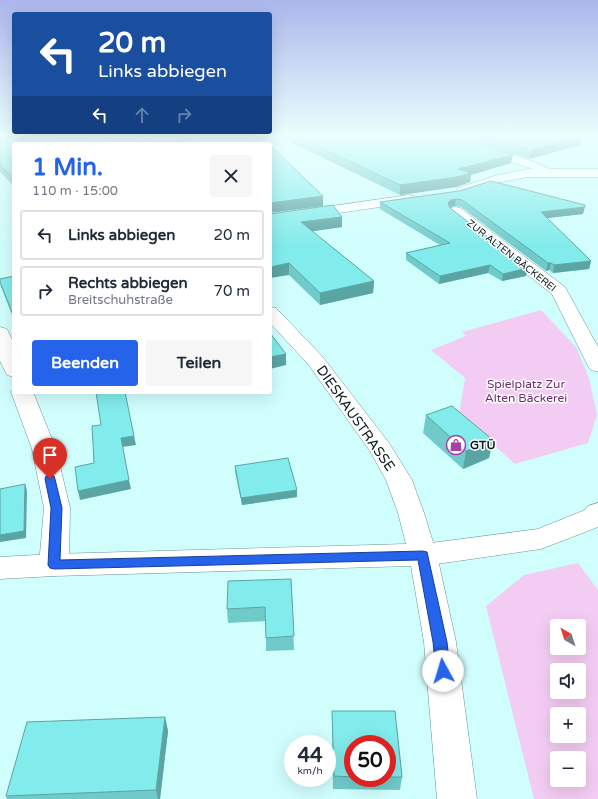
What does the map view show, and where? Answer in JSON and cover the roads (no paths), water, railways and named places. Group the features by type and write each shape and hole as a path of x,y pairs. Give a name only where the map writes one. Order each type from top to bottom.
{"main road":[{"path":"450,193 476,187 512,175 545,172"},
{"path":"562,172 598,173"},
{"path":"272,219 419,198"},
{"name":"ZUR ALTEN BÄCKEREI","path":"455,211 559,291 598,366"},
{"name":"DIESKAUSTRASSE","path":"272,314 315,360 380,448 399,480 411,512 423,555 440,642 457,799"},
{"path":"0,333 12,365"},
{"path":"23,394 44,449 57,508 54,565"},
{"path":"0,568 54,565 423,555 541,540 595,518 598,513"}],"place":[{"name":"GTÜ","path":"456,445"}],"park label":[{"name":"Spielplatz Zur Alten Bäckerei","path":"526,391"}]}
